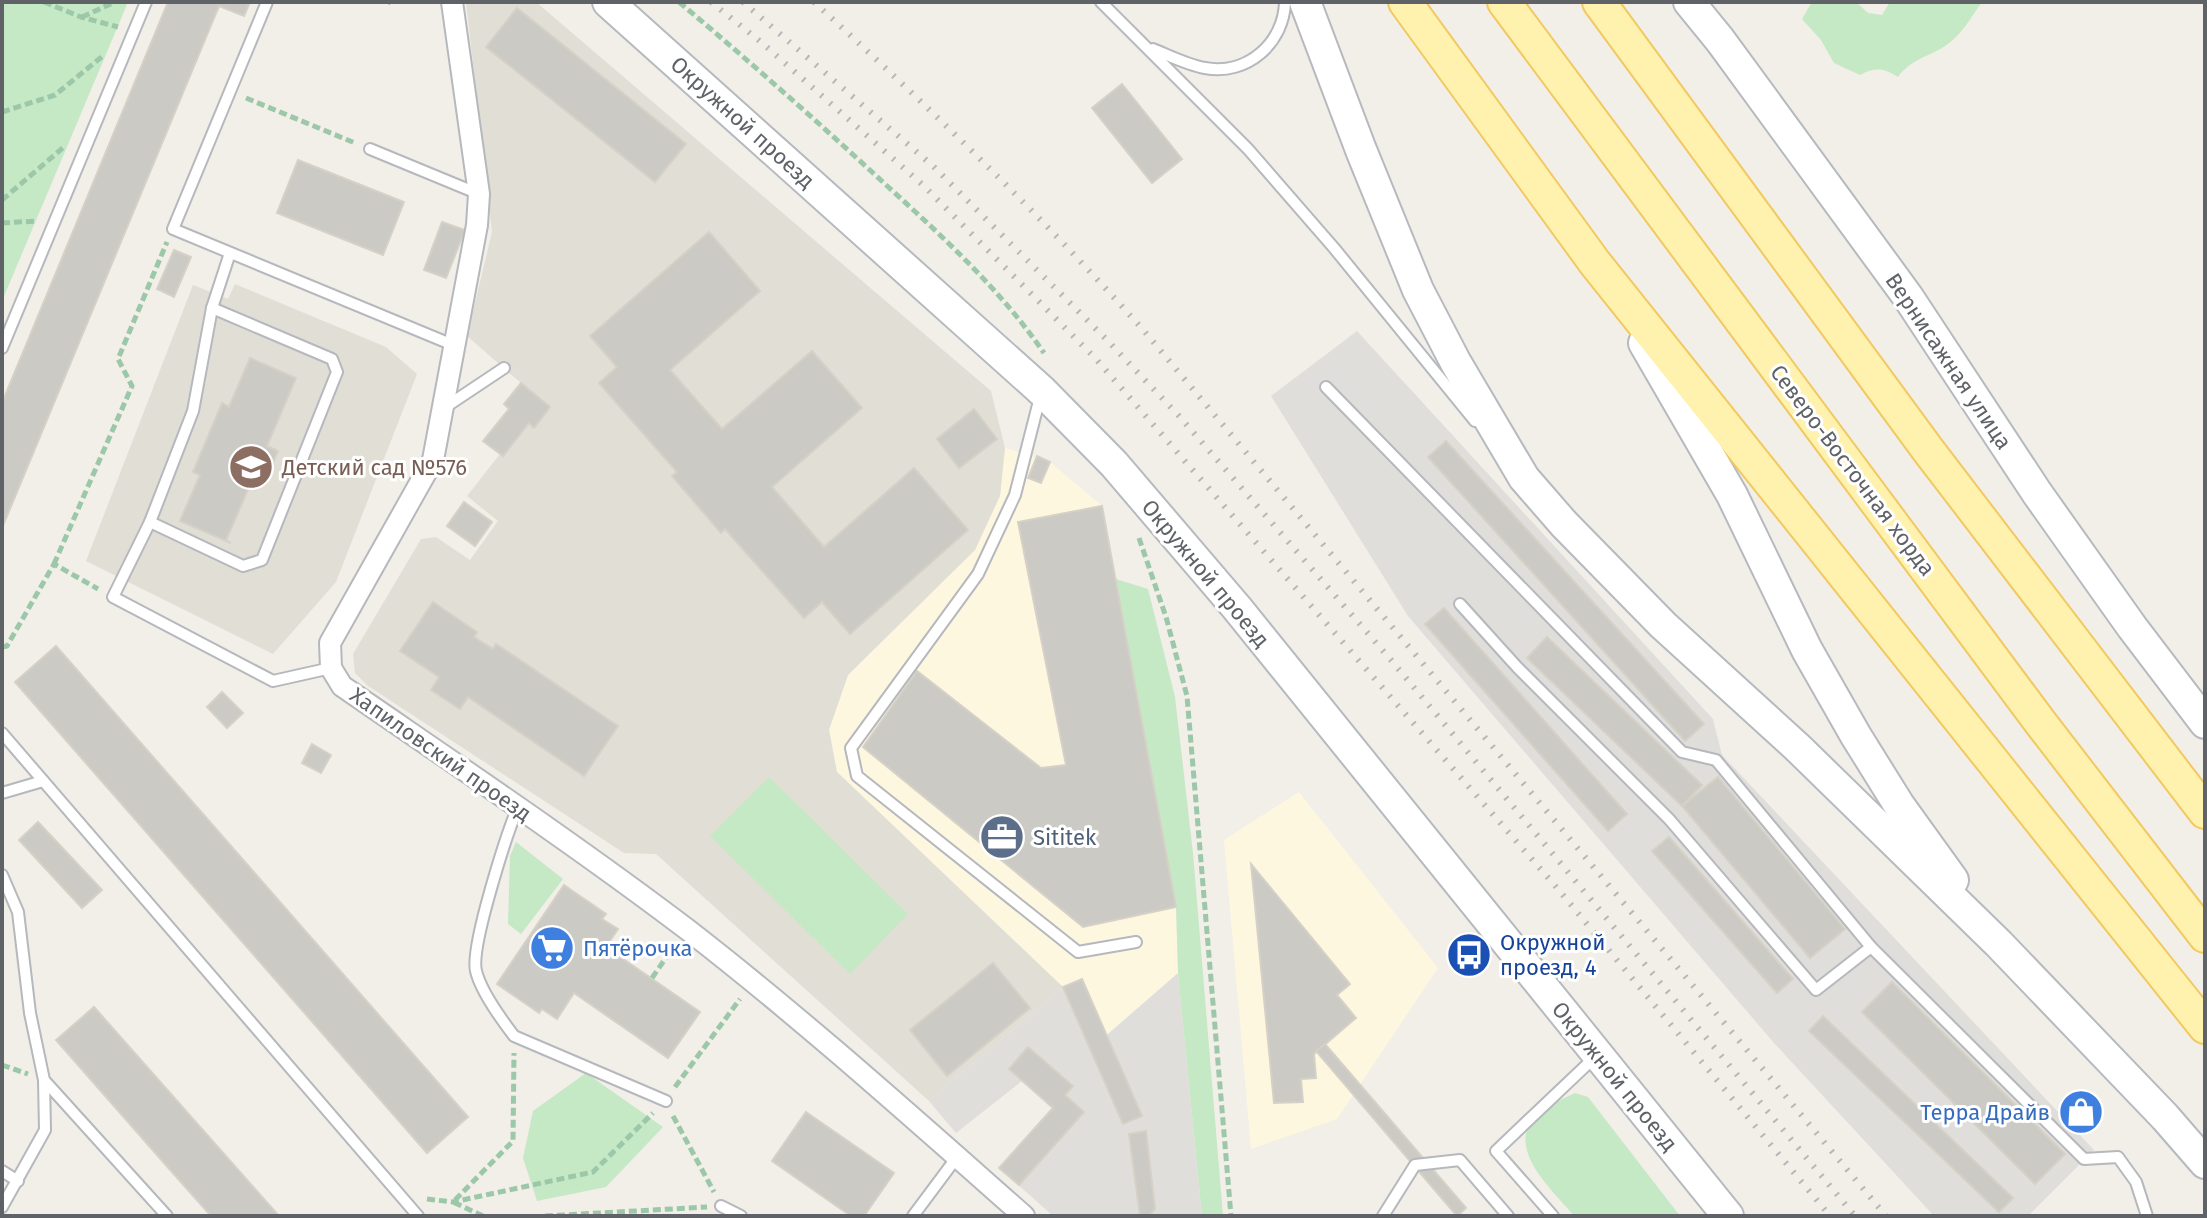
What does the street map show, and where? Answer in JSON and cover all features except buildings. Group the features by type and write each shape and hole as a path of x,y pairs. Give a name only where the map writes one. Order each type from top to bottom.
{"main road":[{"path":"1405,2 1595,263 2205,1027"},
{"name":"Северо-Восточная хорда","path":"1504,2 2040,722 2205,936"},
{"path":"1602,5 1928,450 2205,812"}],"street":[{"name":"Хапиловский проезд","path":"452,2 479,194 477,225 433,460 330,643 331,668 342,686 518,807 754,982 1024,1216"},
{"name":"Окружной проезд","path":"608,2 1042,391 1114,464 1170,527 1728,1216"},
{"path":"1305,2 1418,290 1456,363 1524,478 1564,524 1663,625 1797,747 1999,944 2205,1163"},
{"name":"Вернисажная улица","path":"1689,2 1908,297 2037,493 2205,723"},
{"path":"1595,263 1675,393 1725,482 1807,650 1856,736 1899,805 1999,944"}],"lane":[{"path":"2,348 146,2"},
{"path":"267,2 173,229 453,345"},
{"path":"1101,2 1248,149 1524,478"},
{"path":"1147,47 1197,67 1232,68 1254,59 1271,42 1282,22 1285,2"},
{"path":"370,149 479,194"},
{"path":"230,253 212,308 193,411 150,522 113,597 273,681 331,668"},
{"path":"150,522 243,566 262,560 337,372 332,359 212,308"},
{"path":"442,409 504,368"},
{"path":"1326,387 1682,752 1716,760 1871,947 2084,1159 2118,1157 2136,1182 2147,1216"},
{"path":"1042,391 1015,495 978,574 851,748 857,776 1078,952 1136,942"},
{"path":"1460,604 1517,667 1669,819 1816,990 1871,947"},
{"path":"2,733 418,1216"},
{"path":"2,793 43,781"},
{"path":"518,807 491,890 475,970 498,1015 514,1036 666,1101"},
{"path":"2,875 18,912 30,1013 44,1080 45,1130 2,1207"},
{"path":"1553,1216 1496,1151 1598,1055"},
{"path":"44,1080 167,1216"},
{"path":"913,1216 957,1157"},
{"path":"1383,1216 1415,1165 1460,1160 1508,1216"},
{"path":"2,1171 18,1181"},
{"path":"721,1206 741,1216"}],"path":[{"path":"44,2 81,17 134,31"},
{"path":"81,17 115,2"},
{"path":"679,2 785,92 909,205 993,287 1022,320 1049,360"},
{"path":"2,112 55,95 134,31"},
{"path":"230,91 370,149"},
{"path":"2,200 97,120"},
{"path":"2,223 55,221"},
{"path":"2,647 7,646 54,564 132,386 118,359 173,229"},
{"path":"1137,532 1166,617 1187,696 1231,1216"},
{"path":"54,564 113,597"},
{"path":"652,978 686,929"},
{"path":"411,1205 423,1199 453,1202 593,1172 666,1101 754,982"},
{"path":"453,1202 513,1141 514,1036"},
{"path":"2,1065 19,1071"},
{"path":"545,1216 721,1206 666,1101"},
{"path":"453,1202 483,1216"}],"shaded area":[{"path":"466,2 536,2 991,391 1005,448 1000,496 975,550 848,675 829,730 837,772 1063,987 929,1101 656,854 624,853 368,686 355,673 353,654 421,539 436,537 470,560 498,521 467,496 500,454 483,441 509,409 504,404 521,383 467,336 492,232"},
{"name":"Детский сад №576","path":"235,284 386,347 417,374 336,582 273,654 86,561 193,285 228,299"},
{"path":"1357,331 1713,719 1722,755 2094,1150 2028,1216 1934,1216 1774,1043 1408,616 1271,396"},
{"path":"1005,448 1050,462 1102,506 1176,906 1178,973 1106,1035 1063,987 837,772 829,729 848,675 975,550 1000,496"},
{"path":"1299,792 1438,968 1337,1119 1251,1149 1224,840"},
{"path":"1178,973 1202,1216 1053,1216 999,1168 1053,1107 1022,1081 956,1133 929,1101 1063,987 1082,979 1107,1035"}],"green space":[{"path":"2,2 128,2 2,301"},
{"path":"1812,2 1856,2 1868,13 1882,15 1890,2 1982,2 1951,42 1914,62 1898,77 1879,70 1860,75 1834,63 1821,40 1802,19"},
{"path":"1116,579 1148,589 1175,697 1193,853 1223,1216 1202,1216 1178,973 1176,906"},
{"path":"769,777 908,914 850,974 710,836"},
{"path":"516,842 563,879 521,934 508,924 510,856"},
{"path":"586,1073 663,1127 606,1187 537,1201 523,1158 533,1111"},
{"path":"1575,1093 1588,1097 1680,1216 1574,1216 1544,1182 1528,1155 1525,1141 1528,1128 1539,1112"}],"railway":[{"path":"711,2 761,42 924,186 1096,359 1557,888 1830,1216"},
{"path":"743,2 933,166 1179,416 1391,660 1855,1216"},
{"path":"814,2 984,163 1145,332 1886,1216"}],"place":[{"name":"Детский сад №576","path":"251,467"},
{"name":"Sititek","path":"1002,837"},
{"name":"Пятёрочка","path":"552,948"},
{"name":"Окружной проезд, 4","path":"1469,955"},
{"name":"Терра Драйв","path":"2081,1112"}]}
